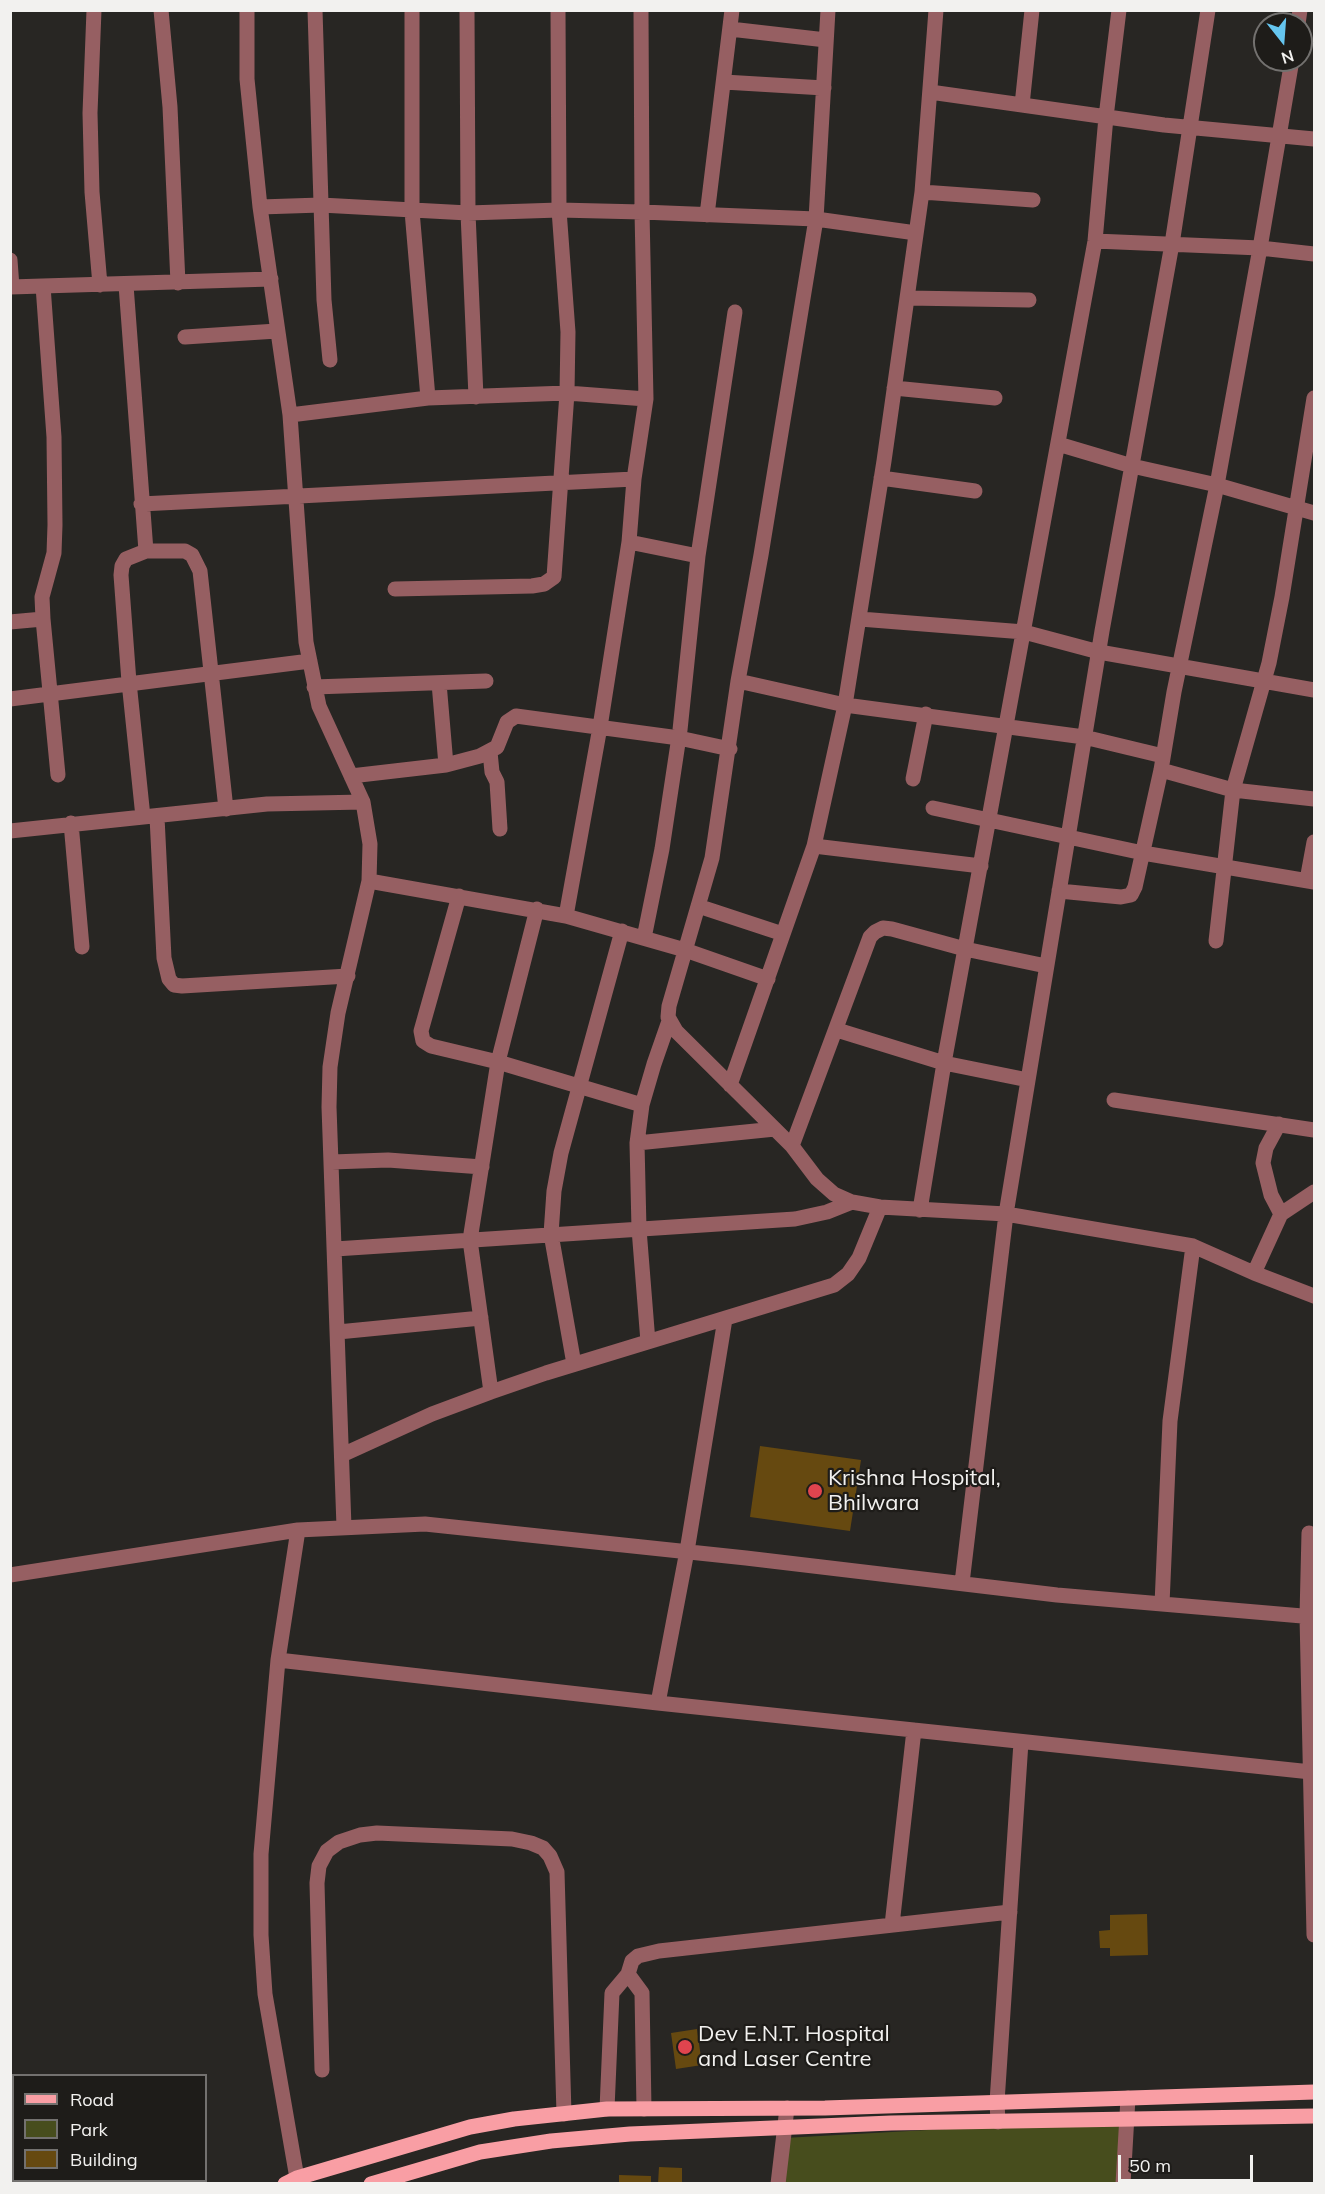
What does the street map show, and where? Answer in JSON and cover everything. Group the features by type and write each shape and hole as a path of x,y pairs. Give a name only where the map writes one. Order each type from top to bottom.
{"main road":[{"path":"294,2182 470,2127 514,2119 607,2109 787,2108 1314,2092"},
{"path":"371,2184 480,2152 551,2141 630,2134 998,2122 1314,2116"}],"street":[{"path":"94,10 90,103 92,192 100,285"},
{"path":"161,10 170,106 178,283"},
{"path":"247,10 247,79 261,207 290,415 306,642 314,687 328,730 363,802 370,844 369,881 333,1040 330,1067 329,1107 344,1527"},
{"path":"315,10 324,300 330,360"},
{"path":"412,10 412,211 428,398"},
{"path":"467,10 468,213 476,397"},
{"path":"395,589 532,586 550,582 554,577 567,393 568,332 559,210 558,10"},
{"path":"566,916 630,542 634,479 646,399 641,10"},
{"path":"707,215 732,10"},
{"path":"648,1342 639,1229 637,1143 642,1105 669,1021 669,1006 712,858 730,749 738,681 816,219 828,10"},
{"path":"730,1085 814,846 845,705 860,619 922,192 936,10"},
{"path":"1022,105 1032,10"},
{"path":"920,1210 944,1064 1095,241 1106,117 1119,10"},
{"path":"962,1583 1006,1214 1084,737 1172,244 1208,10"},
{"path":"730,29 826,40"},
{"path":"1059,891 1121,897 1131,895 1135,887 1162,763 1216,485 1290,72"},
{"path":"724,82 824,88"},
{"path":"930,92 1106,117 1314,139"},
{"path":"922,192 1033,200"},
{"path":"261,207 321,205 468,213 559,210 642,212 816,219 916,233"},
{"path":"1095,241 1260,248 1314,254"},
{"path":"10,260 11,287 271,279"},
{"path":"126,285 146,551"},
{"path":"43,286 54,437 55,543 42,597 49,695 58,775"},
{"path":"907,298 1029,300"},
{"path":"644,938 662,849 679,738 698,556 735,312"},
{"path":"185,337 277,331"},
{"path":"894,388 995,398"},
{"path":"290,415 428,398 567,393 646,399"},
{"path":"1216,941 1233,790 1264,682 1282,597 1314,399"},
{"path":"1058,444 1132,466 1216,485 1314,513"},
{"path":"881,478 975,490"},
{"path":"141,504 634,479"},
{"path":"630,542 698,556"},
{"path":"226,809 200,571 192,555 185,551 146,551 126,559 121,575 129,682 150,817 166,972 169,979 174,985 182,987 348,976"},
{"path":"10,622 43,619"},
{"path":"860,619 1024,632 1099,652 1314,690"},
{"path":"10,699 129,682 310,661"},
{"path":"314,687 486,681"},
{"path":"738,681 845,705 926,714 1084,737 1233,790 1314,799"},
{"path":"439,682 446,765"},
{"path":"913,779 926,714"},
{"path":"351,776 446,765 480,756 497,747 507,722 516,716 679,738 730,749"},
{"path":"490,752 492,772 497,782 500,829"},
{"path":"10,831 267,804 363,802"},
{"path":"933,808 1143,853 1311,881 1314,842"},
{"path":"71,824 82,947"},
{"path":"814,846 981,866"},
{"path":"369,881 537,909 566,916 684,950 768,979"},
{"path":"459,896 421,1037 426,1044 498,1062 642,1105"},
{"path":"698,906 783,934"},
{"path":"491,1392 470,1240 498,1062 537,909"},
{"path":"792,1146 870,937 875,932 883,928 892,929 965,949 1046,966"},
{"path":"574,1364 551,1234 556,1182 622,931"},
{"path":"669,1021 676,1031 792,1146 817,1179 834,1194 852,1202 880,1207 1006,1214 1193,1246 1314,1296"},
{"path":"837,1030 944,1064 1028,1080"},
{"path":"1114,1100 1314,1130"},
{"path":"1279,1124 1266,1148 1263,1163 1271,1195 1281,1214"},
{"path":"637,1143 775,1129"},
{"path":"332,1162 388,1160 482,1167"},
{"path":"1254,1273 1281,1214 1314,1192"},
{"path":"335,1249 795,1219 827,1212 852,1202"},
{"path":"342,1455 432,1414 491,1392 574,1364 834,1285 848,1274 859,1258 880,1207"},
{"path":"1162,1604 1170,1421 1193,1246"},
{"path":"338,1332 481,1318"},
{"path":"658,1703 687,1551 725,1319"},
{"path":"10,1575 298,1530 425,1524 1162,1604 1311,1617"},
{"path":"294,2182 265,1994 261,1935 261,1854 278,1660 298,1530"},
{"path":"1309,1533 1314,1935"},
{"path":"278,1660 914,1731 1311,1772"},
{"path":"892,1925 914,1731"},
{"path":"998,2122 997,2102 1021,1742"},
{"path":"322,2070 317,1883 319,1866 327,1851 339,1842 360,1835 376,1833 512,1839 531,1842 543,1848 550,1856 557,1872 564,2114"},
{"path":"607,2109 612,1993 628,1974 632,1961 638,1956 645,1953 1010,1912"},
{"path":"628,1974 642,1992 644,2109"},
{"path":"1123,2184 1128,2098"},
{"path":"778,2184 787,2108"}],"green space":[{"path":"1125,2119 1121,2183 778,2184 784,2138"}],"building":[{"path":"760,1446 861,1460 850,1531 750,1517"},
{"path":"1147,1914 1148,1955 1110,1956 1110,1948 1100,1948 1099,1931 1110,1930 1110,1915"},
{"path":"697,2029 702,2065 676,2069 671,2033"},
{"path":"659,2167 682,2168 682,2184 658,2184"},
{"path":"619,2175 651,2176 651,2184 619,2184"}],"place":[{"name":"Krishna Hospital, Bhilwara","path":"815,1491"},
{"name":"Dev E.N.T. Hospital and Laser Centre","path":"685,2047"}]}
